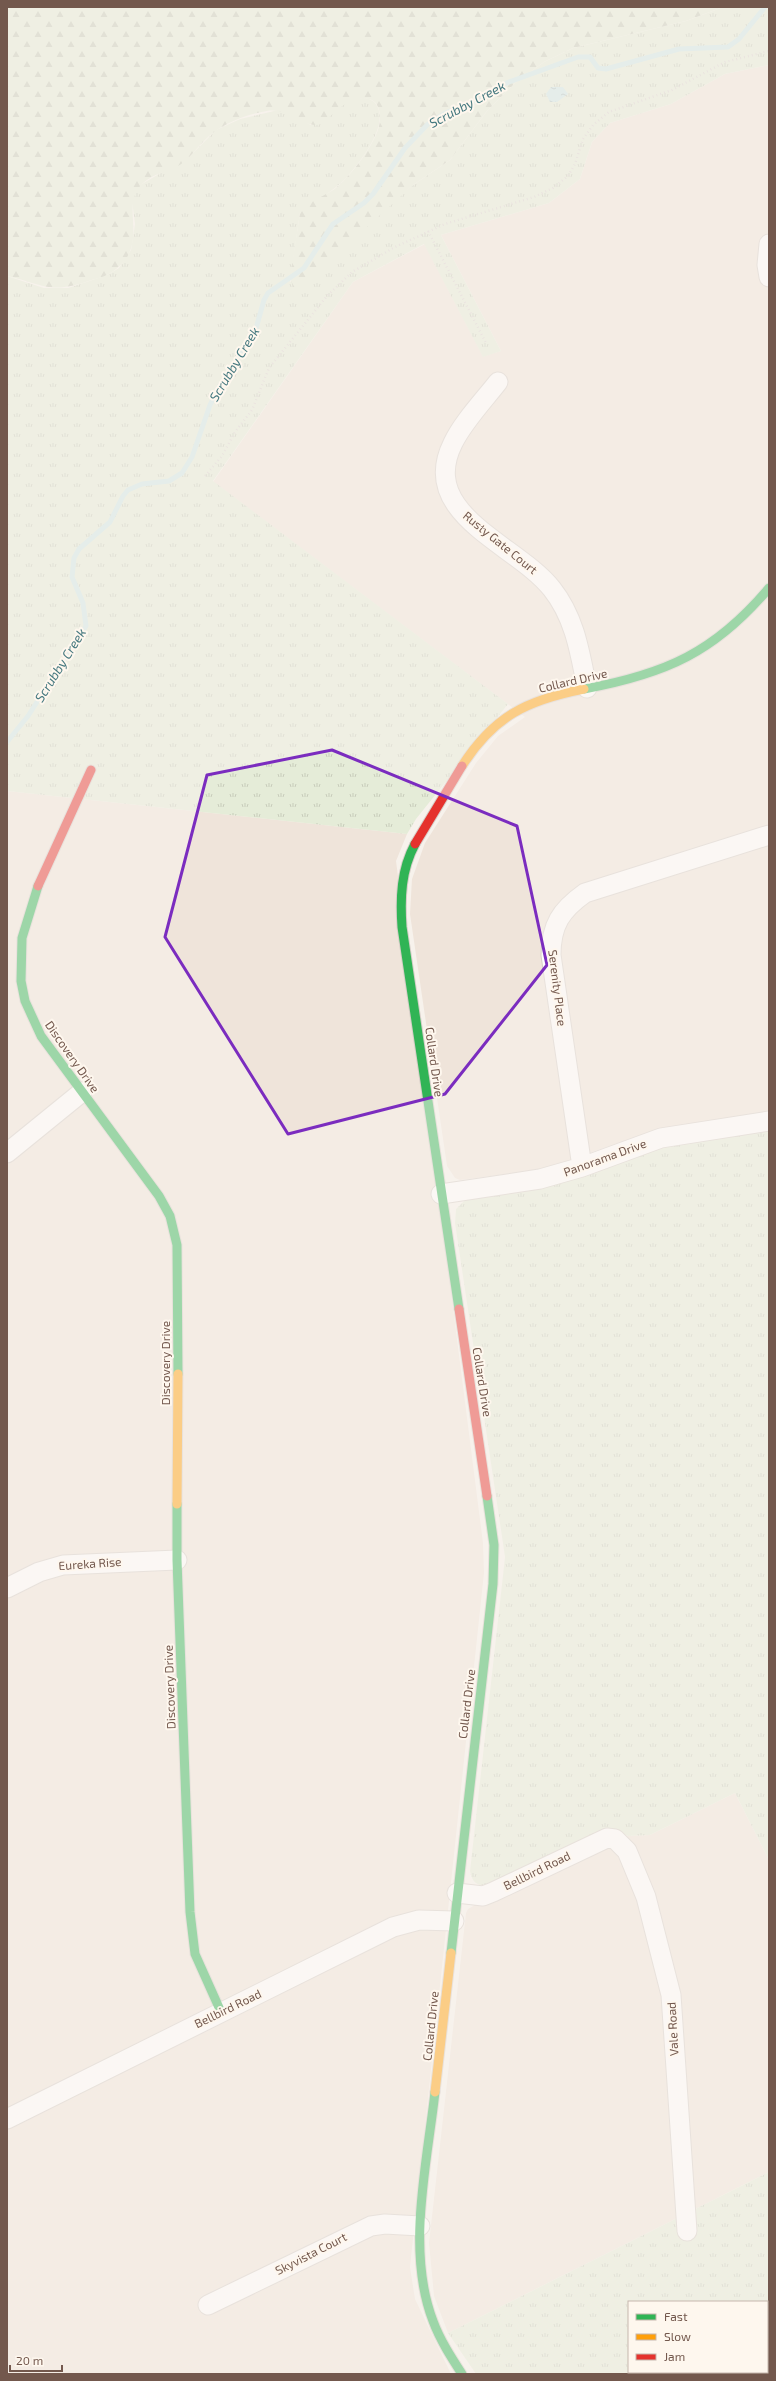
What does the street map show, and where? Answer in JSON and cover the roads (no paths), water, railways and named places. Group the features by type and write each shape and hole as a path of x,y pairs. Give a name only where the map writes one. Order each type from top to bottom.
{"street":[{"path":"769,244 767,265 769,278"},
{"name":"Rusty Gate Court","path":"498,382 454,441 446,456 444,472 448,491 456,508 473,523 522,560 552,589 571,621 587,688"},
{"name":"Collard Drive","path":"462,2374 441,2342 429,2313 420,2276 420,2226 495,1564 493,1537 400,913 400,891 407,860 422,828 484,735 501,720 518,709 539,700 653,674 705,649 727,633 747,614 769,588"},
{"name":"Discovery Drive","path":"91,770 40,881 22,938 20,961 25,1001 31,1019 41,1036 170,1211 175,1224 178,1253 177,1560 192,1937 201,1970 220,2012"},
{"name":"Serenity Place","path":"582,1167 551,955 551,936 559,918 571,903 585,893 769,835"},
{"path":"7,1154 82,1092"},
{"name":"Panorama Drive","path":"441,1194 540,1179 582,1167 661,1138 769,1121"},
{"name":"Eureka Rise","path":"7,1588 39,1572 63,1565 177,1560"},
{"name":"Bellbird Road","path":"457,1893 483,1896 601,1840 615,1839"},
{"name":"Vale Road","path":"615,1839 627,1851 646,1897 671,1995 687,2231"},
{"name":"Bellbird Road","path":"7,2119 393,1927 419,1920 454,1920"},
{"name":"Skyvista Court","path":"208,2305 371,2226 385,2224 420,2226"}],"water":[{"path":"551,87 563,87 568,94 557,102 550,102 546,94"}],"waterway":[{"name":"Scrubby Creek","path":"7,742 28,716 86,626 83,603 72,577 74,558 79,549 110,522 123,496 128,490 142,484 169,481 182,473 192,457 210,405 219,387 255,332 264,300 268,293 304,268 333,224 364,203 373,194 405,148 428,124 445,113 480,100 501,85 578,57 590,57 598,68 606,69 679,49 728,47 739,39 765,7"}]}
